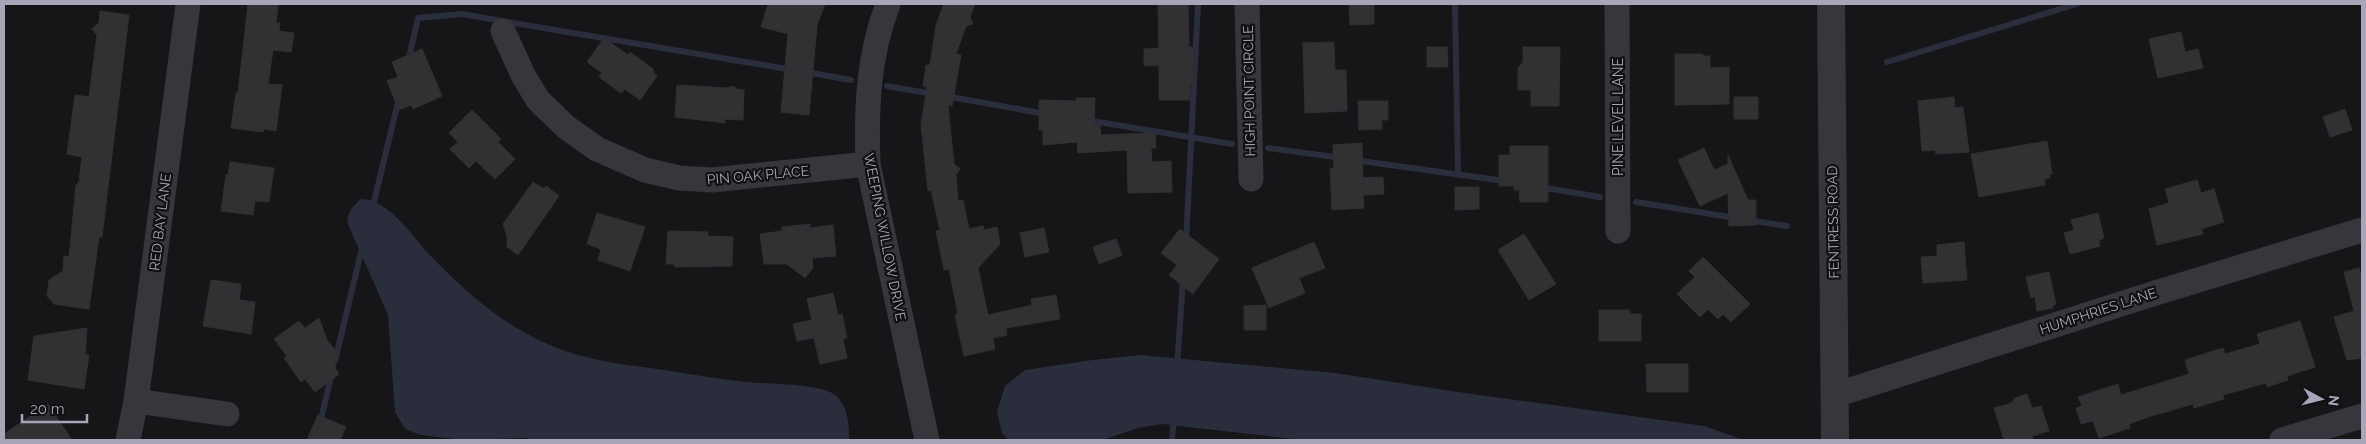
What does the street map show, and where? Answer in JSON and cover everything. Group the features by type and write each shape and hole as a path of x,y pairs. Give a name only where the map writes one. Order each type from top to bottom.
{"street":[{"name":"RED BAY LANE","path":"128,440 136,401 188,4"},
{"name":"WEEPING WILLOW DRIVE","path":"888,4 881,22 871,66 866,123 868,164 927,440"},
{"name":"HIGH POINT CIRCLE","path":"1247,4 1251,179"},
{"name":"PINE LEVEL LANE","path":"1617,4 1618,231"},
{"name":"FENTRESS ROAD","path":"1831,4 1835,440"},
{"name":"PIN OAK PLACE","path":"503,31 523,75 538,100 566,127 597,149 645,170 679,178 712,180 868,164"},
{"name":"HUMPHRIES LANE","path":"1835,395 2148,295 2362,230"},
{"path":"136,401 227,414"},
{"path":"2282,440 2362,416"}],"water":[{"path":"361,199 381,205 390,211 432,257 468,292 507,322 536,339 566,351 612,362 736,381 803,386 825,390 837,397 844,407 849,427 849,440 536,440 524,438 462,440 421,435 405,429 395,412 388,315 347,222 351,209"},
{"path":"1141,355 1335,373 1704,426 1744,440 1302,440 1162,424 1138,428 1103,440 1008,440 1002,433 997,412 1005,386 1025,370"}],"building":[{"path":"248,4 278,4 276,23 280,23 279,31 294,33 291,52 273,50 268,84 282,85 276,131 264,129 263,132 231,128 236,93 238,93"},
{"path":"768,4 825,4 817,25 809,115 781,112 788,34 761,27"},
{"path":"944,4 975,4 970,17 973,24 966,26 956,54 961,55 952,106 948,105 954,164 960,169 956,175 958,201 963,200 969,229 983,226 984,230 997,227 1000,244 978,268 988,315 1032,305 1031,299 1056,295 1060,319 1006,328 1007,335 993,338 995,349 964,356 955,315 958,314 949,269 944,270 936,231 940,230 931,190 928,191 921,125 927,87 923,86 926,65 930,65 936,25"},
{"path":"1158,4 1188,4 1189,47 1193,47 1194,83 1190,83 1190,100 1159,100 1159,65 1144,66 1144,49 1159,48"},
{"path":"1349,4 1374,4 1374,24 1350,25"},
{"path":"100,11 129,15 102,237 99,237 89,309 54,304 47,296 49,280 63,271 64,256 69,257 76,185 79,182 82,157 67,154 75,95 89,97 97,35 92,29 99,23"},
{"path":"2181,32 2185,52 2198,49 2203,68 2158,78 2149,39"},
{"path":"604,38 628,55 630,52 653,69 657,76 640,100 625,89 621,93 599,77 602,73 587,62"},
{"path":"1334,42 1335,70 1346,70 1347,111 1305,113 1303,43"},
{"path":"1427,47 1447,47 1448,67 1427,67"},
{"path":"1523,47 1560,47 1559,106 1531,106 1531,90 1518,90 1518,68 1523,62"},
{"path":"422,49 442,96 413,109 411,105 399,110 387,81 398,77 392,62"},
{"path":"1675,54 1703,54 1703,56 1710,56 1710,68 1729,67 1729,104 1675,105"},
{"path":"677,85 727,88 734,86 736,89 744,90 743,120 725,119 725,123 675,117"},
{"path":"1734,97 1758,97 1758,119 1734,119"},
{"path":"1954,97 1955,108 1963,107 1969,152 1936,154 1935,150 1922,151 1918,101"},
{"path":"1076,98 1095,98 1094,125 1100,125 1101,135 1155,133 1156,148 1151,148 1152,162 1171,161 1172,192 1128,193 1127,150 1078,153 1077,142 1043,145 1043,130 1039,130 1039,100 1076,101"},
{"path":"1358,101 1388,101 1388,120 1382,120 1382,129 1359,130"},
{"path":"2345,109 2352,130 2330,137 2323,117"},
{"path":"472,110 501,139 498,142 515,159 495,179 476,161 469,168 450,149 458,142 449,133"},
{"path":"2047,141 2052,174 2049,175 2050,178 2044,179 2045,185 1979,197 1971,154"},
{"path":"1362,143 1363,178 1383,177 1384,194 1363,195 1364,208 1332,210 1330,168 1334,168 1333,145"},
{"path":"1510,146 1548,146 1548,202 1520,202 1519,190 1514,190 1514,186 1499,186 1499,155 1510,155"},
{"path":"1704,148 1714,170 1728,164 1728,155 1748,200 1756,200 1756,225 1729,226 1728,193 1700,206 1678,160"},
{"path":"230,162 274,168 269,202 255,201 253,215 221,211 226,175 228,175"},
{"path":"2197,180 2201,193 2214,189 2224,222 2201,229 2203,234 2157,245 2149,209 2169,203 2165,189"},
{"path":"533,182 544,189 546,186 559,196 518,255 507,247 507,236 503,224"},
{"path":"1455,187 1479,187 1479,209 1455,210"},
{"path":"597,213 645,227 630,271 598,260 601,249 587,244"},
{"path":"2098,213 2104,238 2099,240 2100,246 2070,254 2064,233 2074,230 2071,220"},
{"path":"810,224 810,228 833,225 836,256 812,258 813,268 805,278 787,264 764,264 760,234 782,231 782,227"},
{"path":"1044,228 1049,252 1025,257 1020,233"},
{"path":"1180,229 1219,259 1193,294 1169,275 1177,265 1161,253"},
{"path":"668,231 708,232 708,236 733,237 732,266 675,267 673,264 666,264"},
{"path":"1524,234 1556,284 1529,300 1498,250"},
{"path":"1116,239 1122,255 1099,264 1093,247"},
{"path":"1314,242 1325,268 1299,278 1305,293 1269,308 1252,268"},
{"path":"1964,242 1967,280 1923,283 1921,257 1937,256 1937,245"},
{"path":"1703,257 1750,304 1731,322 1723,314 1718,319 1708,309 1700,317 1677,294 1695,277 1689,271"},
{"path":"2359,268 2362,278 2362,358 2347,360 2334,317 2354,311 2344,272"},
{"path":"2049,272 2056,304 2053,305 2053,308 2037,311 2035,297 2031,298 2026,277"},
{"path":"211,280 241,284 239,300 255,302 251,334 203,326"},
{"path":"833,293 838,315 842,314 847,338 843,339 847,358 820,364 814,338 797,341 793,324 812,320 807,299"},
{"path":"1266,305 1266,330 1244,330 1244,306"},
{"path":"1599,310 1630,310 1630,314 1641,314 1641,341 1599,341"},
{"path":"319,318 327,340 337,353 335,368 339,374 315,392 305,379 301,382 284,358 287,356 274,339 299,321 305,328"},
{"path":"2300,321 2315,367 2287,376 2288,380 2267,387 2266,383 2223,395 2224,399 2194,408 2193,404 2148,417 2129,424 2130,428 2099,438 2093,421 2081,424 2076,408 2082,406 2078,397 2118,384 2121,395 2189,374 2185,360 2223,348 2225,354 2260,344 2257,334"},
{"path":"87,328 85,355 89,355 84,389 28,380 34,336"},
{"path":"1646,364 1688,364 1688,392 1647,392"},
{"path":"2027,394 2032,408 2041,406 2049,431 2032,436 2033,440 2004,440 1994,408 2012,403 2015,398"},
{"path":"48,404 72,440 4,440 4,434"},
{"path":"318,415 346,427 340,440 307,440"}],"waterway":[{"path":"1186,242 1198,4"},
{"path":"1455,4 1458,174"},
{"path":"1887,62 2077,4"},
{"path":"408,62 418,18 461,14 793,70"},
{"path":"806,72 851,80"},
{"path":"887,86 933,94"},
{"path":"945,96 1046,114"},
{"path":"372,210 399,98"},
{"path":"1086,120 1232,144"},
{"path":"1268,148 1342,158"},
{"path":"1354,160 1505,181"},
{"path":"1540,187 1600,197"},
{"path":"1636,202 1736,218"},
{"path":"1748,220 1787,226"},
{"path":"335,361 363,244"},
{"path":"1177,367 1183,279"},
{"path":"316,440 332,373"},
{"path":"1172,440 1174,417"}]}
